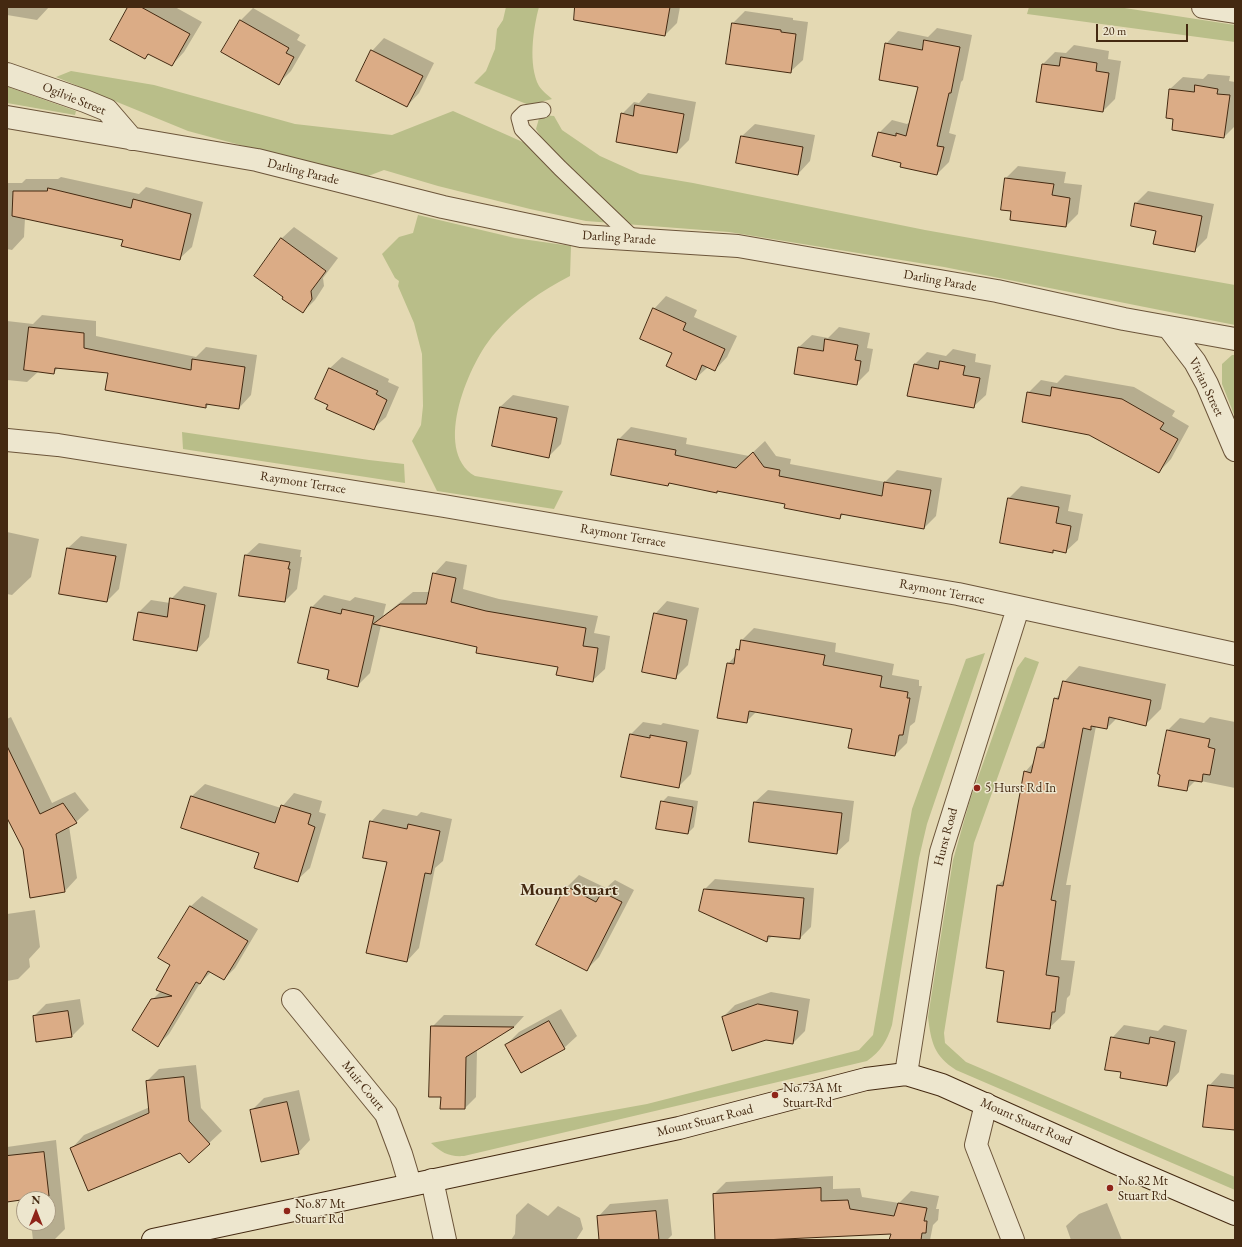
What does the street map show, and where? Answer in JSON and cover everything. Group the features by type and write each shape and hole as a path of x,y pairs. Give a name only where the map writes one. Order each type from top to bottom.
{"street":[{"path":"1203,7 1235,12"},
{"name":"Ogilvie Street","path":"7,74 107,110 132,139"},
{"name":"Darling Parade","path":"7,117 256,160 443,207 580,236 753,249 997,291 1169,328 1235,340"},
{"name":"Vivian Street","path":"1169,328 1195,362 1207,384 1235,450"},
{"name":"Raymont Terrace","path":"7,440 58,445 444,506 958,594 1235,654"},
{"name":"Hurst Road","path":"906,1074 941,852 1018,608"},
{"name":"Muir Court","path":"292,1000 386,1114 401,1154 410,1184"},
{"name":"Mount Stuart Road","path":"153,1240 410,1184 679,1128 866,1079 906,1074 942,1085 1235,1214"},
{"path":"986,1104 976,1146 1013,1240"},
{"path":"432,1180 445,1240"}],"lane":[{"path":"543,110 524,114 519,118 522,129 634,239"}],"green space":[{"path":"506,7 539,7 533,36 534,68 539,86 552,99 529,105 474,83 486,71 495,49 497,29 503,20"},
{"path":"1029,7 1118,7 1235,25 1235,42 1027,14"},
{"path":"71,71 154,85 295,124 392,135 453,111 525,143 544,142 536,129 540,115 554,116 562,130 600,156 640,174 693,183 925,230 1235,285 1235,325 944,267 729,232 586,221 530,209 438,186 384,170 363,178 188,131 56,77"},
{"path":"7,86 76,111 75,115 7,103"},
{"path":"418,215 515,238 571,246 570,276 539,294 520,308 503,324 485,346 466,384 459,405 455,427 456,447 462,464 475,476 563,491 554,509 437,491 412,441 421,425 423,406 422,354 414,323 398,286 399,281 395,278 382,254 399,237 413,233"},
{"path":"1232,355 1235,355 1235,417 1222,384 1222,364"},
{"path":"182,432 404,464 405,483 183,449"},
{"path":"985,653 927,824 919,858 892,1025 883,1045 872,1057 867,1061 464,1156 446,1154 431,1143 647,1104 859,1050 873,1035 912,809 966,659"},
{"path":"1025,657 1039,662 974,843 944,1033 945,1043 966,1062 1235,1177 1235,1190 956,1070 938,1054 932,1041 928,1017 953,860 970,800 1017,668"}],"building":[{"path":"128,7 141,7 190,34 172,66 148,54 145,59 110,40"},
{"path":"575,7 670,7 665,36 574,20"},
{"path":"240,20 289,48 286,53 294,57 279,85 221,52"},
{"path":"732,23 781,30 781,32 796,34 791,73 726,64"},
{"path":"924,40 960,47 951,93 949,93 937,146 944,147 937,175 900,167 901,163 872,156 878,132 896,136 896,133 906,136 918,87 879,80 885,43 922,50"},
{"path":"371,50 423,76 407,107 356,81"},
{"path":"1061,57 1097,63 1096,71 1109,73 1103,112 1036,102 1042,64 1059,66"},
{"path":"1195,85 1218,89 1217,94 1230,95 1224,138 1172,130 1173,119 1166,118 1169,89 1194,92"},
{"path":"635,105 684,114 677,153 616,142 621,113 633,116"},
{"path":"741,136 803,147 798,175 736,163"},
{"path":"1005,178 1054,184 1052,195 1070,198 1066,227 1010,220 1011,211 1001,210"},
{"path":"48,188 131,208 133,199 191,214 180,260 121,246 123,240 12,216 13,191 47,191"},
{"path":"1135,203 1202,216 1195,252 1153,244 1156,231 1131,226"},
{"path":"281,238 326,271 311,291 312,299 303,313 282,299 283,297 254,276"},
{"path":"653,308 686,323 683,330 725,349 715,371 702,365 696,380 666,366 672,353 640,339"},
{"path":"29,327 84,333 84,348 191,370 192,359 245,367 239,409 206,404 206,408 105,390 108,373 55,368 54,374 24,370"},
{"path":"825,339 858,345 855,360 861,361 857,385 794,374 798,347 823,351"},
{"path":"940,361 965,366 963,375 980,378 974,408 907,396 914,364 938,369"},
{"path":"329,368 378,391 376,394 387,400 374,430 326,409 328,405 315,399"},
{"path":"1052,387 1122,399 1164,423 1160,429 1178,439 1159,473 1089,435 1022,422 1027,392 1050,396"},
{"path":"500,407 557,418 549,458 492,446"},
{"path":"618,439 676,450 675,455 736,468 753,452 764,467 780,470 779,476 882,496 884,482 931,490 924,529 841,514 840,519 784,508 785,504 717,491 717,493 669,483 668,486 611,475"},
{"path":"1008,498 1059,507 1056,523 1071,526 1066,553 1053,550 1053,553 1000,543"},
{"path":"67,548 116,556 107,602 59,594"},
{"path":"245,555 290,562 285,602 239,596"},
{"path":"433,573 456,578 451,602 486,611 586,628 583,646 598,648 593,682 556,675 558,667 476,653 477,647 373,624 400,604 426,604"},
{"path":"170,598 205,605 197,651 133,640 138,612 167,617"},
{"path":"311,607 341,614 342,609 374,616 358,687 327,679 329,670 298,663"},
{"path":"654,613 687,620 676,679 642,672"},
{"path":"741,640 825,655 823,665 882,676 880,687 908,692 907,698 910,698 903,735 899,735 895,756 848,748 852,729 749,711 747,723 717,718 727,663 734,664 736,649 739,650"},
{"path":"1063,681 1151,700 1146,726 1109,717 1107,729 1091,726 1091,730 1083,728 1051,900 1056,901 1046,975 1059,977 1055,1012 1052,1012 1050,1029 997,1022 1004,971 986,968 997,885 1003,886 1024,771 1031,773 1037,747 1044,748 1054,698 1058,699"},
{"path":"1167,730 1210,739 1208,747 1215,749 1210,775 1203,774 1202,782 1189,780 1187,791 1158,786 1160,775 1158,774"},
{"path":"630,734 650,738 650,735 687,742 679,788 621,777"},
{"path":"7,746 40,814 63,803 77,823 56,834 65,892 30,898 23,849 7,818"},
{"path":"191,796 275,823 281,805 311,814 308,824 315,827 298,882 254,868 259,853 181,828"},
{"path":"661,801 693,807 688,834 656,829"},
{"path":"754,802 842,813 837,854 749,842"},
{"path":"370,821 407,829 408,824 440,831 431,874 425,873 407,962 366,953 387,862 363,858"},
{"path":"566,886 596,902 602,892 622,902 587,971 536,945"},
{"path":"704,889 804,898 800,939 768,936 767,942 699,911"},
{"path":"190,906 248,941 224,980 208,971 200,984 196,982 158,1047 132,1030 151,999 172,996 156,990 170,965 158,958"},
{"path":"758,1004 798,1011 793,1044 766,1040 732,1051 722,1017"},
{"path":"68,1011 72,1037 36,1042 33,1016"},
{"path":"549,1021 565,1049 521,1073 505,1045"},
{"path":"431,1026 514,1027 466,1057 465,1109 440,1109 441,1097 429,1097"},
{"path":"1111,1037 1149,1044 1150,1037 1175,1042 1167,1086 1120,1078 1121,1072 1105,1070"},
{"path":"184,1077 189,1121 210,1144 189,1163 180,1153 88,1191 70,1148 149,1113 146,1081"},
{"path":"1208,1085 1235,1088 1235,1130 1203,1127"},
{"path":"287,1102 299,1154 261,1162 250,1110"},
{"path":"44,1152 48,1191 16,1191 16,1201 7,1202 7,1156"},
{"path":"821,1188 821,1201 848,1200 850,1209 894,1216 898,1203 927,1208 924,1221 927,1221 926,1233 922,1233 921,1240 889,1240 891,1234 763,1240 715,1240 713,1194"},
{"path":"656,1211 659,1240 599,1240 597,1216"}],"place":[{"name":"5 Hurst Rd In","path":"977,788"},
{"name":"No.73A Mt Stuart Rd","path":"775,1095"},
{"name":"No.82 Mt Stuart Rd","path":"1110,1188"},
{"name":"No.87 Mt Stuart Rd","path":"287,1211"}],"district":[{"name":"Mount Stuart","path":"569,890"}]}
